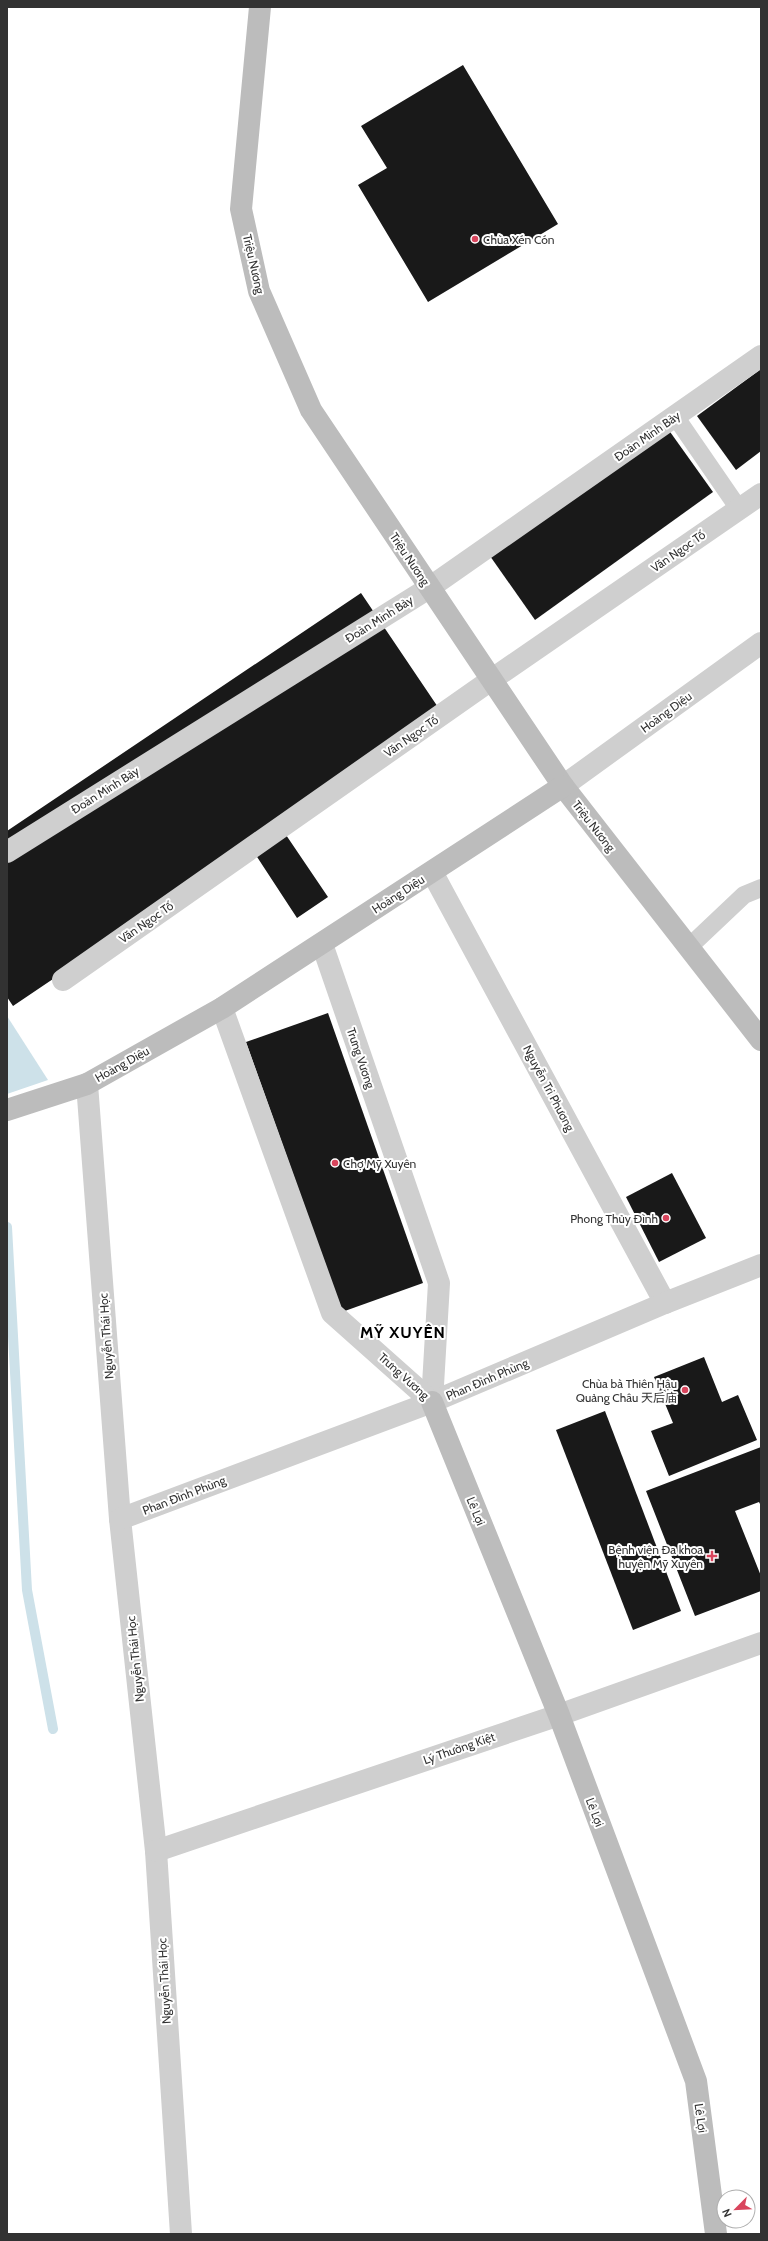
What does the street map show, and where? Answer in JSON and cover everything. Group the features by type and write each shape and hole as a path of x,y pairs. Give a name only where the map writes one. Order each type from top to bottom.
{"street":[{"name":"Triệu Nương","path":"260,7 241,209 259,291 310,410 563,786 761,1040"},
{"name":"Đoàn Minh Bảy","path":"7,852 429,588 761,356"},
{"name":"Văn Ngọc Tố","path":"63,980 491,680 761,494"},
{"name":"Hoàng Diệu","path":"10,1109 87,1084 222,1008 563,786 761,643"},
{"name":"Nguyễn Tri Phương","path":"432,872 665,1303"},
{"name":"Trưng Vương","path":"322,944 439,1283 432,1402"},
{"name":"Trưng Vương","path":"222,1008 332,1313 432,1402"},
{"name":"Nguyễn Thái Học","path":"87,1084 120,1519 156,1851 181,2234"},
{"name":"Phan Đình Phùng","path":"120,1519 432,1402 665,1303 761,1265"},
{"name":"Lê Lợi","path":"432,1402 558,1715 696,2081 716,2234"},
{"name":"Lý Thường Kiệt","path":"156,1851 558,1715 761,1643"}],"lane":[{"path":"674,416 739,509"},
{"path":"689,947 744,895 761,888"}],"shaded area":[{"path":"7,1016 48,1080 7,1094"}],"building":[{"path":"463,65 558,224 428,302 358,185 387,168 361,126"},
{"path":"761,369 761,451 736,470 697,416"},
{"path":"668,429 713,492 535,620 490,556"},
{"path":"361,593 448,722 284,832 328,897 297,918 250,846 13,1006 7,997 7,831"},
{"name":"Chợ Mỹ Xuyên","path":"328,1013 423,1283 342,1312 246,1042"},
{"name":"Phong Thủy Đình","path":"672,1173 706,1238 659,1262 626,1197"},
{"path":"704,1357 722,1402 738,1395 757,1440 669,1476 651,1431 673,1423 654,1377"},
{"path":"605,1411 681,1611 633,1630 556,1430"},
{"name":"Bệnh viện Đa khoa huyện Mỹ Xuyên","path":"761,1447 761,1506 759,1502 735,1511 761,1576 761,1591 695,1616 646,1491"}],"waterway":[{"path":"7,1227 27,1590 53,1729"}],"place":[{"name":"Chùa Xén Cón","path":"475,239"},
{"name":"Chợ Mỹ Xuyên","path":"335,1163"},
{"name":"Phong Thủy Đình","path":"666,1218"},
{"name":"Chùa bà Thiên Hậu Quảng Châu 天后庙","path":"685,1390"},
{"name":"Bệnh viện Đa khoa huyện Mỹ Xuyên","path":"712,1556"}],"district":[{"name":"MỸ XUYÊN","path":"403,1332"}]}
